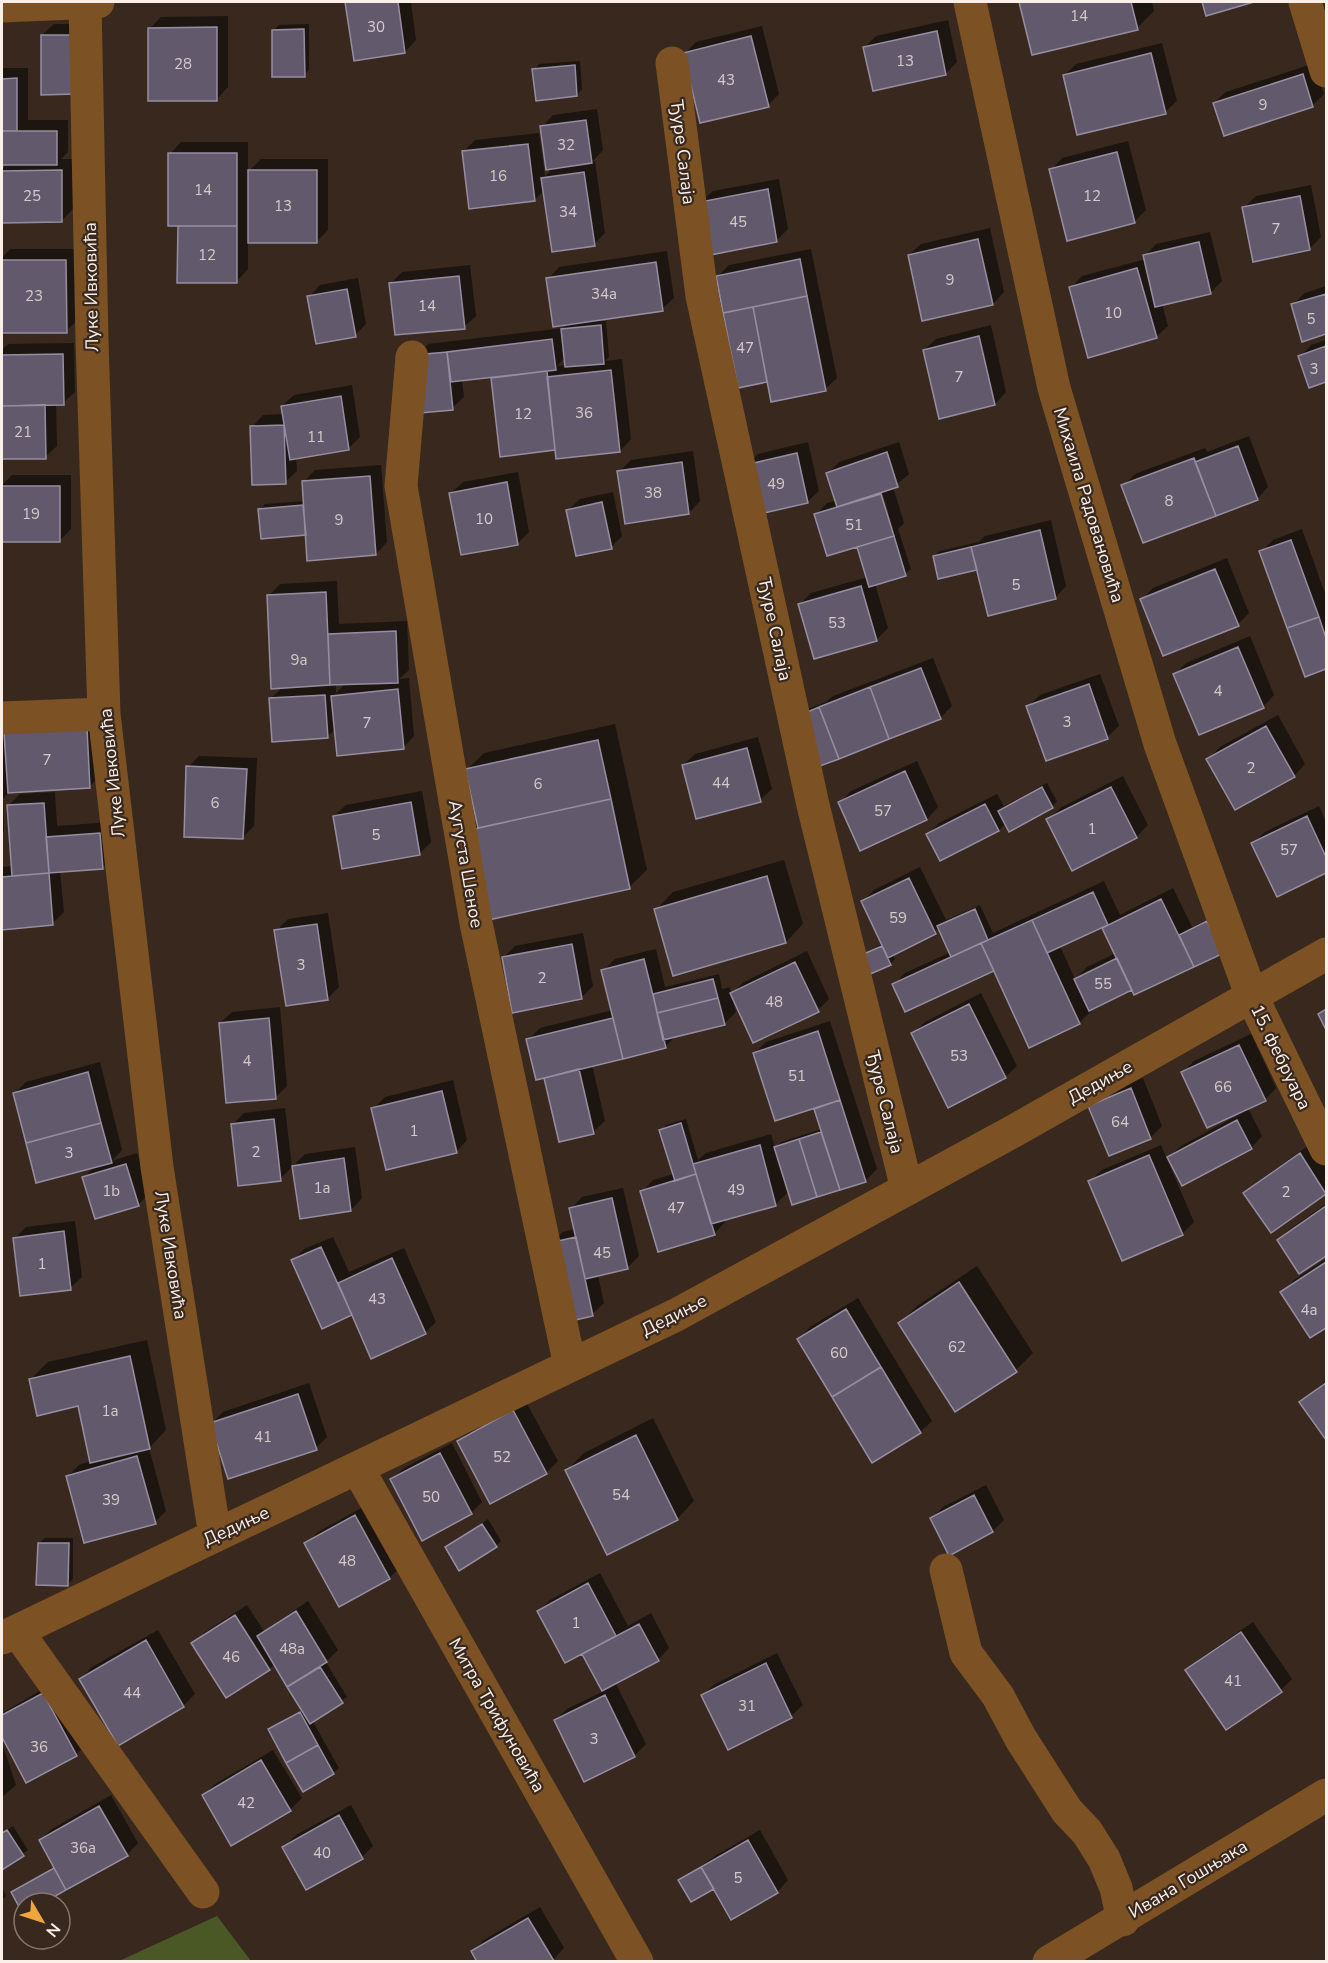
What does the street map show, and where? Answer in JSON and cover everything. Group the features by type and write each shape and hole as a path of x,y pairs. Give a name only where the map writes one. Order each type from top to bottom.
{"street":[{"path":"2,6 91,2"},
{"name":"Луке Ивковића","path":"91,2 92,351 104,714 157,1167 215,1536"},
{"name":"Михаила Радовановића","path":"970,2 1054,388 1160,744 1252,997"},
{"path":"1305,2 1326,71"},
{"name":"Ђуре Салаја","path":"672,63 702,296 813,805 907,1189"},
{"name":"Аугуста Шеное","path":"412,357 401,486 476,923 570,1366"},
{"path":"2,718 104,714"},
{"name":"Дедиње","path":"9,1635 676,1315 907,1189 1326,954"},
{"name":"15. фебруара","path":"1252,997 1326,1149"},
{"name":"Митра Трифуновића","path":"358,1469 637,1962"},
{"path":"946,1570 966,1653 998,1696 1021,1739 1067,1811 1087,1832 1104,1859 1116,1888 1123,1920"},
{"path":"9,1635 203,1892"},
{"name":"Ивана Гошњака","path":"1049,1962 1123,1920 1326,1795"}],"green space":[{"path":"217,1916 251,1961 119,1961"}],"building":[{"path":"345,2 398,2 405,53 354,61"},
{"path":"1019,2 1131,2 1138,30 1032,55"},
{"path":"1202,2 1254,2 1206,16"},
{"path":"217,27 217,101 148,101 148,28"},
{"path":"304,29 305,77 272,77 272,30"},
{"path":"937,31 946,75 873,91 863,47"},
{"path":"41,35 75,35 75,94 41,95"},
{"path":"751,36 769,107 700,123 683,53"},
{"path":"1151,53 1166,114 1077,135 1063,75"},
{"path":"575,65 577,96 536,101 532,69"},
{"path":"1303,74 1313,107 1224,136 1213,103"},
{"path":"17,78 17,131 2,131 2,79"},
{"path":"586,120 592,163 546,170 540,126"},
{"path":"2,131 57,131 57,165 2,165"},
{"path":"528,144 535,201 469,209 462,151"},
{"path":"1117,152 1135,223 1067,241 1049,169"},
{"path":"168,153 237,153 237,226 168,226"},
{"path":"62,170 62,222 2,223 2,171"},
{"path":"248,170 317,170 317,243 248,243"},
{"path":"584,172 595,246 552,252 541,178"},
{"path":"768,189 777,242 710,255 700,202"},
{"path":"1300,196 1310,250 1253,262 1242,207"},
{"path":"178,226 237,226 237,283 177,283"},
{"path":"978,239 993,305 922,321 908,255"},
{"path":"1199,242 1211,294 1155,307 1143,255"},
{"path":"800,259 807,296 723,313 716,276"},
{"path":"2,260 66,260 67,333 2,333"},
{"path":"656,262 663,311 553,327 546,278"},
{"path":"1137,268 1157,338 1088,358 1069,287"},
{"path":"459,276 465,329 395,335 389,283"},
{"path":"347,289 356,337 316,344 307,296"},
{"path":"1326,294 1326,334 1302,342 1291,304"},
{"path":"807,296 826,391 771,402 753,307"},
{"path":"753,307 767,382 738,388 723,313"},
{"path":"601,325 604,364 565,367 561,329"},
{"path":"979,336 995,405 939,419 923,350"},
{"path":"552,339 556,370 451,382 447,352"},
{"path":"1326,346 1326,382 1309,388 1298,356"},
{"path":"447,352 453,410 420,413 414,355"},
{"path":"63,354 64,405 2,406 2,355"},
{"path":"611,370 620,452 556,459 547,377"},
{"path":"547,371 555,450 500,457 491,378"},
{"path":"341,396 349,450 290,460 281,406"},
{"path":"45,405 46,459 2,459 2,406"},
{"path":"284,425 286,484 252,485 250,426"},
{"path":"1238,446 1258,500 1216,516 1195,462"},
{"path":"887,452 898,487 837,507 826,473"},
{"path":"797,453 808,503 755,515 745,465"},
{"path":"1194,458 1216,516 1143,543 1121,485"},
{"path":"682,462 689,514 625,524 617,471"},
{"path":"370,476 376,555 307,561 302,481"},
{"path":"507,482 518,545 461,555 449,493"},
{"path":"2,486 60,486 60,542 2,542"},
{"path":"881,494 894,536 827,556 814,514"},
{"path":"602,502 612,549 576,556 566,510"},
{"path":"303,505 306,535 261,539 258,509"},
{"path":"1040,530 1056,599 988,616 971,547"},
{"path":"894,536 906,576 869,587 857,547"},
{"path":"1291,540 1319,617 1287,628 1259,551"},
{"path":"971,547 977,570 938,579 933,556"},
{"path":"1215,569 1239,626 1163,656 1140,599"},
{"path":"861,586 877,641 814,659 798,604"},
{"path":"326,592 330,685 271,689 267,595"},
{"path":"1319,617 1326,638 1326,669 1305,677 1287,628"},
{"path":"396,631 398,683 330,685 328,634"},
{"path":"1238,647 1264,708 1199,735 1173,674"},
{"path":"921,668 941,719 889,739 870,687"},
{"path":"1089,684 1108,739 1046,761 1026,706"},
{"path":"870,687 889,739 839,759 819,707"},
{"path":"398,689 404,749 337,756 331,696"},
{"path":"325,695 328,738 272,742 269,698"},
{"path":"819,707 839,759 817,767 798,716"},
{"path":"1266,726 1295,777 1235,810 1206,759"},
{"path":"87,728 90,788 8,793 4,733"},
{"path":"598,740 611,799 478,828 465,769"},
{"path":"747,748 761,802 696,819 682,765"},
{"path":"186,766 247,769 243,839 184,837"},
{"path":"905,771 927,820 860,851 838,802"},
{"path":"1042,787 1053,808 1009,832 998,811"},
{"path":"1111,787 1137,838 1072,871 1046,819"},
{"path":"611,799 630,889 484,921 465,831"},
{"path":"411,802 420,855 342,869 333,816"},
{"path":"44,803 49,873 12,876 7,805"},
{"path":"985,804 999,831 940,861 926,834"},
{"path":"1307,816 1326,857 1326,873 1277,897 1251,843"},
{"path":"100,833 103,869 49,873 46,837"},
{"path":"49,873 53,925 2,930 2,877"},
{"path":"767,876 786,943 673,976 654,909"},
{"path":"909,878 936,934 888,958 861,901"},
{"path":"1093,892 1108,925 1047,953 1032,920"},
{"path":"1161,899 1194,967 1134,995 1102,928"},
{"path":"975,909 988,940 951,957 937,926"},
{"path":"1032,920 1080,1024 1029,1048 981,943"},
{"path":"1207,921 1222,954 1194,967 1179,935"},
{"path":"317,924 328,1000 286,1006 274,930"},
{"path":"981,943 994,971 905,1012 892,984"},
{"path":"572,944 582,999 512,1013 502,957"},
{"path":"882,946 891,965 868,975 859,956"},
{"path":"1117,958 1132,990 1089,1011 1074,979"},
{"path":"644,959 666,1048 623,1059 601,970"},
{"path":"795,962 819,1012 753,1043 730,993"},
{"path":"713,979 718,998 657,1013 653,994"},
{"path":"718,998 725,1025 663,1040 657,1013"},
{"path":"969,1004 1006,1078 948,1108 911,1033"},
{"path":"1326,1009 1326,1030 1318,1014"},
{"path":"269,1018 276,1099 226,1103 219,1023"},
{"path":"613,1018 623,1059 536,1080 526,1039"},
{"path":"818,1031 840,1100 775,1121 753,1053"},
{"path":"1239,1045 1266,1101 1207,1128 1181,1072"},
{"path":"579,1069 594,1134 559,1142 544,1078"},
{"path":"88,1072 101,1123 26,1143 13,1093"},
{"path":"1131,1088 1151,1139 1109,1156 1088,1106"},
{"path":"442,1091 457,1153 386,1170 371,1108"},
{"path":"840,1100 866,1182 840,1190 814,1109"},
{"path":"274,1119 281,1181 238,1186 231,1124"},
{"path":"1237,1120 1252,1149 1182,1186 1167,1157"},
{"path":"101,1123 112,1163 36,1183 26,1143"},
{"path":"681,1123 696,1174 675,1181 659,1130"},
{"path":"821,1132 840,1190 817,1197 799,1139"},
{"path":"799,1139 817,1197 792,1205 774,1147"},
{"path":"760,1145 776,1206 711,1224 693,1164"},
{"path":"1300,1153 1326,1194 1271,1233 1243,1193"},
{"path":"1149,1155 1183,1235 1122,1261 1088,1181"},
{"path":"344,1158 351,1211 300,1219 292,1166"},
{"path":"126,1164 139,1206 95,1219 82,1177"},
{"path":"696,1174 715,1235 658,1252 640,1191"},
{"path":"612,1198 628,1269 585,1279 569,1208"},
{"path":"1326,1206 1326,1256 1299,1274 1277,1240"},
{"path":"64,1231 71,1290 20,1296 13,1238"},
{"path":"576,1237 593,1316 567,1322 549,1243"},
{"path":"321,1247 352,1315 322,1329 291,1260"},
{"path":"392,1258 426,1334 371,1359 338,1283"},
{"path":"1326,1262 1326,1328 1310,1338 1280,1292"},
{"path":"959,1282 1017,1372 955,1412 898,1323"},
{"path":"846,1309 881,1367 832,1397 797,1339"},
{"path":"130,1356 150,1449 90,1463 78,1406 37,1416 29,1379"},
{"path":"881,1367 921,1433 872,1463 832,1397"},
{"path":"1326,1383 1326,1440 1299,1402"},
{"path":"298,1394 317,1450 228,1479 210,1423"},
{"path":"513,1410 547,1474 490,1504 457,1441"},
{"path":"636,1435 678,1520 607,1555 565,1470"},
{"path":"440,1453 472,1514 422,1541 390,1479"},
{"path":"137,1456 156,1524 84,1543 66,1476"},
{"path":"974,1495 993,1532 949,1556 930,1518"},
{"path":"355,1515 390,1579 339,1607 304,1543"},
{"path":"482,1524 497,1547 459,1571 445,1547"},
{"path":"38,1543 69,1543 68,1586 36,1585"},
{"path":"588,1583 616,1636 565,1663 537,1611"},
{"path":"296,1611 327,1662 287,1687 257,1636"},
{"path":"235,1615 270,1670 226,1698 191,1643"},
{"path":"639,1624 659,1661 602,1691 582,1654"},
{"path":"1241,1632 1282,1692 1226,1730 1185,1670"},
{"path":"146,1640 184,1707 118,1746 79,1679"},
{"path":"766,1663 792,1718 728,1750 701,1695"},
{"path":"320,1667 343,1703 310,1724 287,1687"},
{"path":"43,1693 77,1756 26,1783 2,1737 2,1715"},
{"path":"605,1695 635,1757 584,1782 554,1720"},
{"path":"300,1712 318,1745 286,1763 268,1729"},
{"path":"318,1745 334,1774 303,1792 286,1763"},
{"path":"261,1760 291,1811 231,1846 202,1795"},
{"path":"99,1806 128,1856 66,1890 39,1840"},
{"path":"339,1815 363,1859 306,1890 282,1847"},
{"path":"7,1830 24,1856 2,1870 2,1833"},
{"path":"748,1840 778,1893 731,1920 701,1867"},
{"path":"701,1867 714,1889 691,1902 678,1880"},
{"path":"54,1868 66,1890 64,1891 13,1891"},
{"path":"528,1918 554,1961 477,1962 471,1951"}]}
